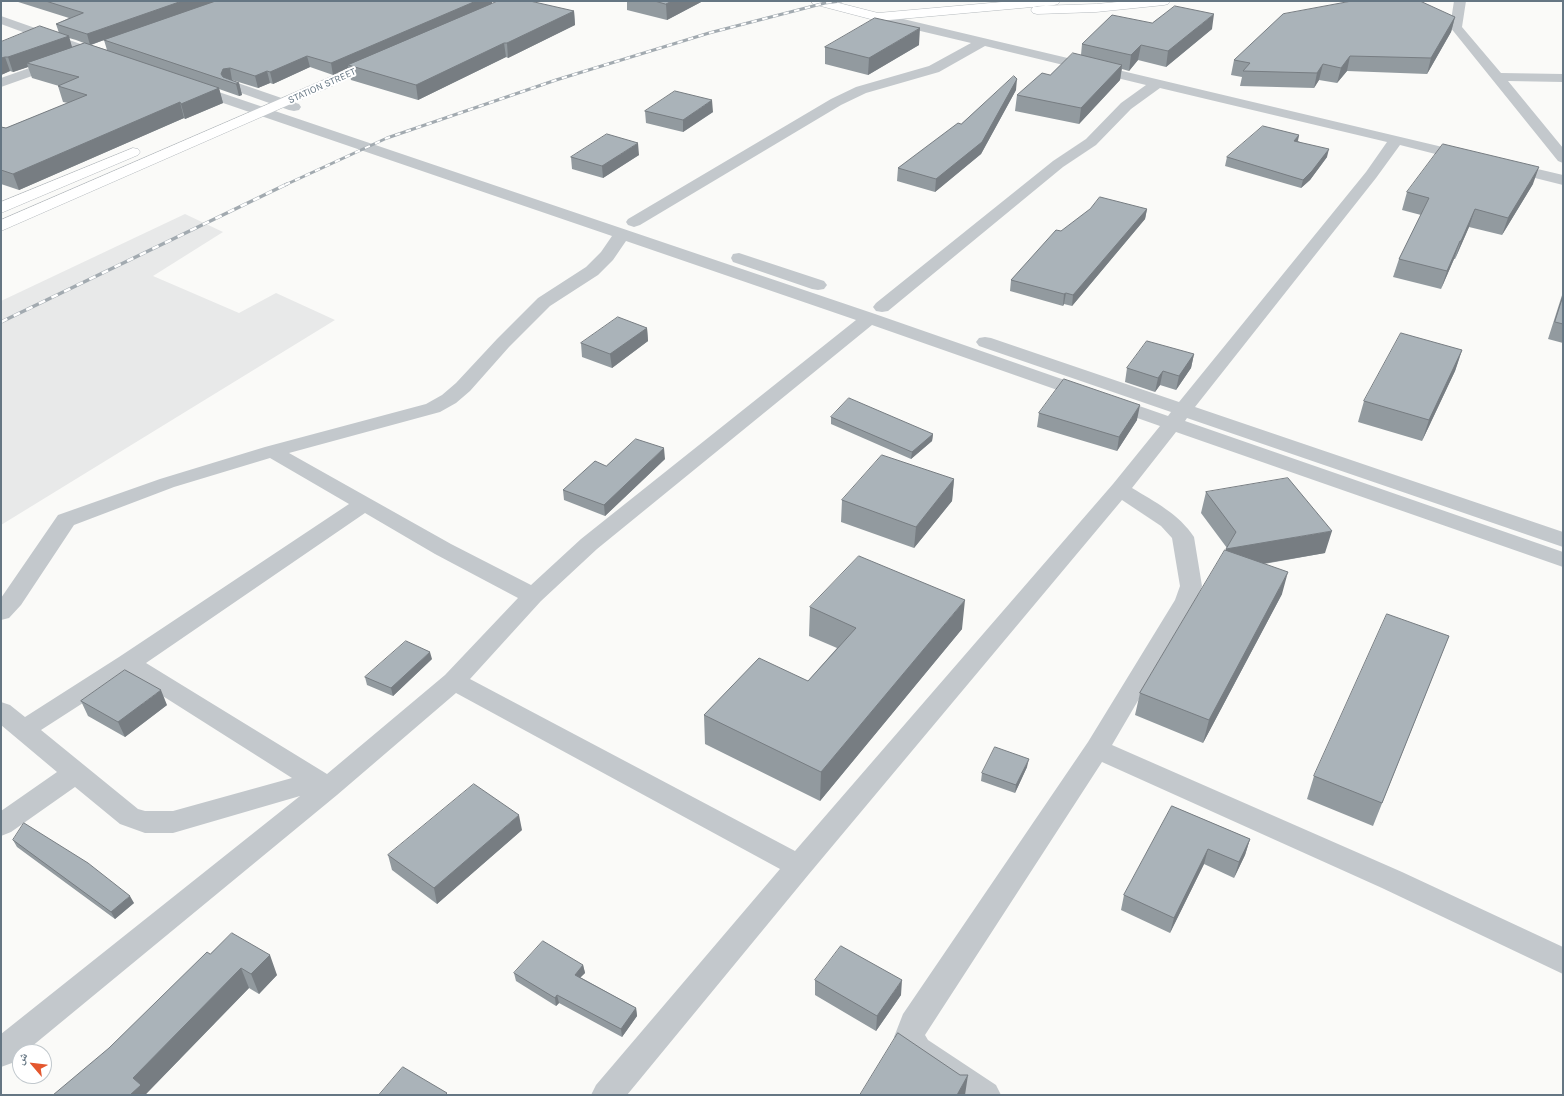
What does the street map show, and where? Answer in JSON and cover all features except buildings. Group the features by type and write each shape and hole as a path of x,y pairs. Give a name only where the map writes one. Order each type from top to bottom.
{"main road":[{"path":"817,1 878,16 986,8 1054,1"},
{"path":"986,8 1049,10 1096,8 1164,1"},
{"name":"STATION STREET","path":"1,226 280,96 390,56"},
{"path":"1,208 243,105"}],"street":[{"path":"1460,1 1456,27 1563,158"},
{"path":"1,8 51,24"},
{"path":"878,16 1480,161"},
{"path":"1,20 117,61"},
{"path":"1,612 14,600 66,520 167,483 272,452 433,408 449,399 463,387 503,343 544,302 592,271 607,256 628,228 836,102 861,90 934,70 983,42"},
{"path":"1,84 110,44"},
{"path":"1496,77 1563,78"},
{"path":"219,81 264,104 1178,417 1563,540"},
{"path":"1,1053 322,784 454,681 533,596 589,544 1058,164 1091,142 1126,106 1158,83"},
{"path":"181,84 243,105 264,104"},
{"path":"280,96 466,164 628,228"},
{"path":"607,1095 799,866 1120,489 1367,181 1396,140"},
{"path":"1496,164 1563,180"},
{"path":"1178,417 1370,494 1563,560"},
{"path":"272,452 444,549 533,596"},
{"path":"985,1095 917,1050 909,1037 914,1024 1097,749 1186,600 1191,586 1183,537 1169,521 1120,489"},
{"path":"23,730 128,663 364,504"},
{"path":"128,663 322,784"},
{"path":"454,681 799,866"},
{"path":"1,711 129,817 145,822 173,822 322,784"},
{"path":"1097,749 1392,880 1563,960"},
{"path":"1,825 75,773"}],"shaded area":[{"path":"185,214 223,232 153,276 239,313 276,293 335,320 1,525 1,301"}],"railway":[{"path":"285,185 387,138 556,80 709,33 825,3 841,1"},
{"path":"1,322 287,184"}]}
